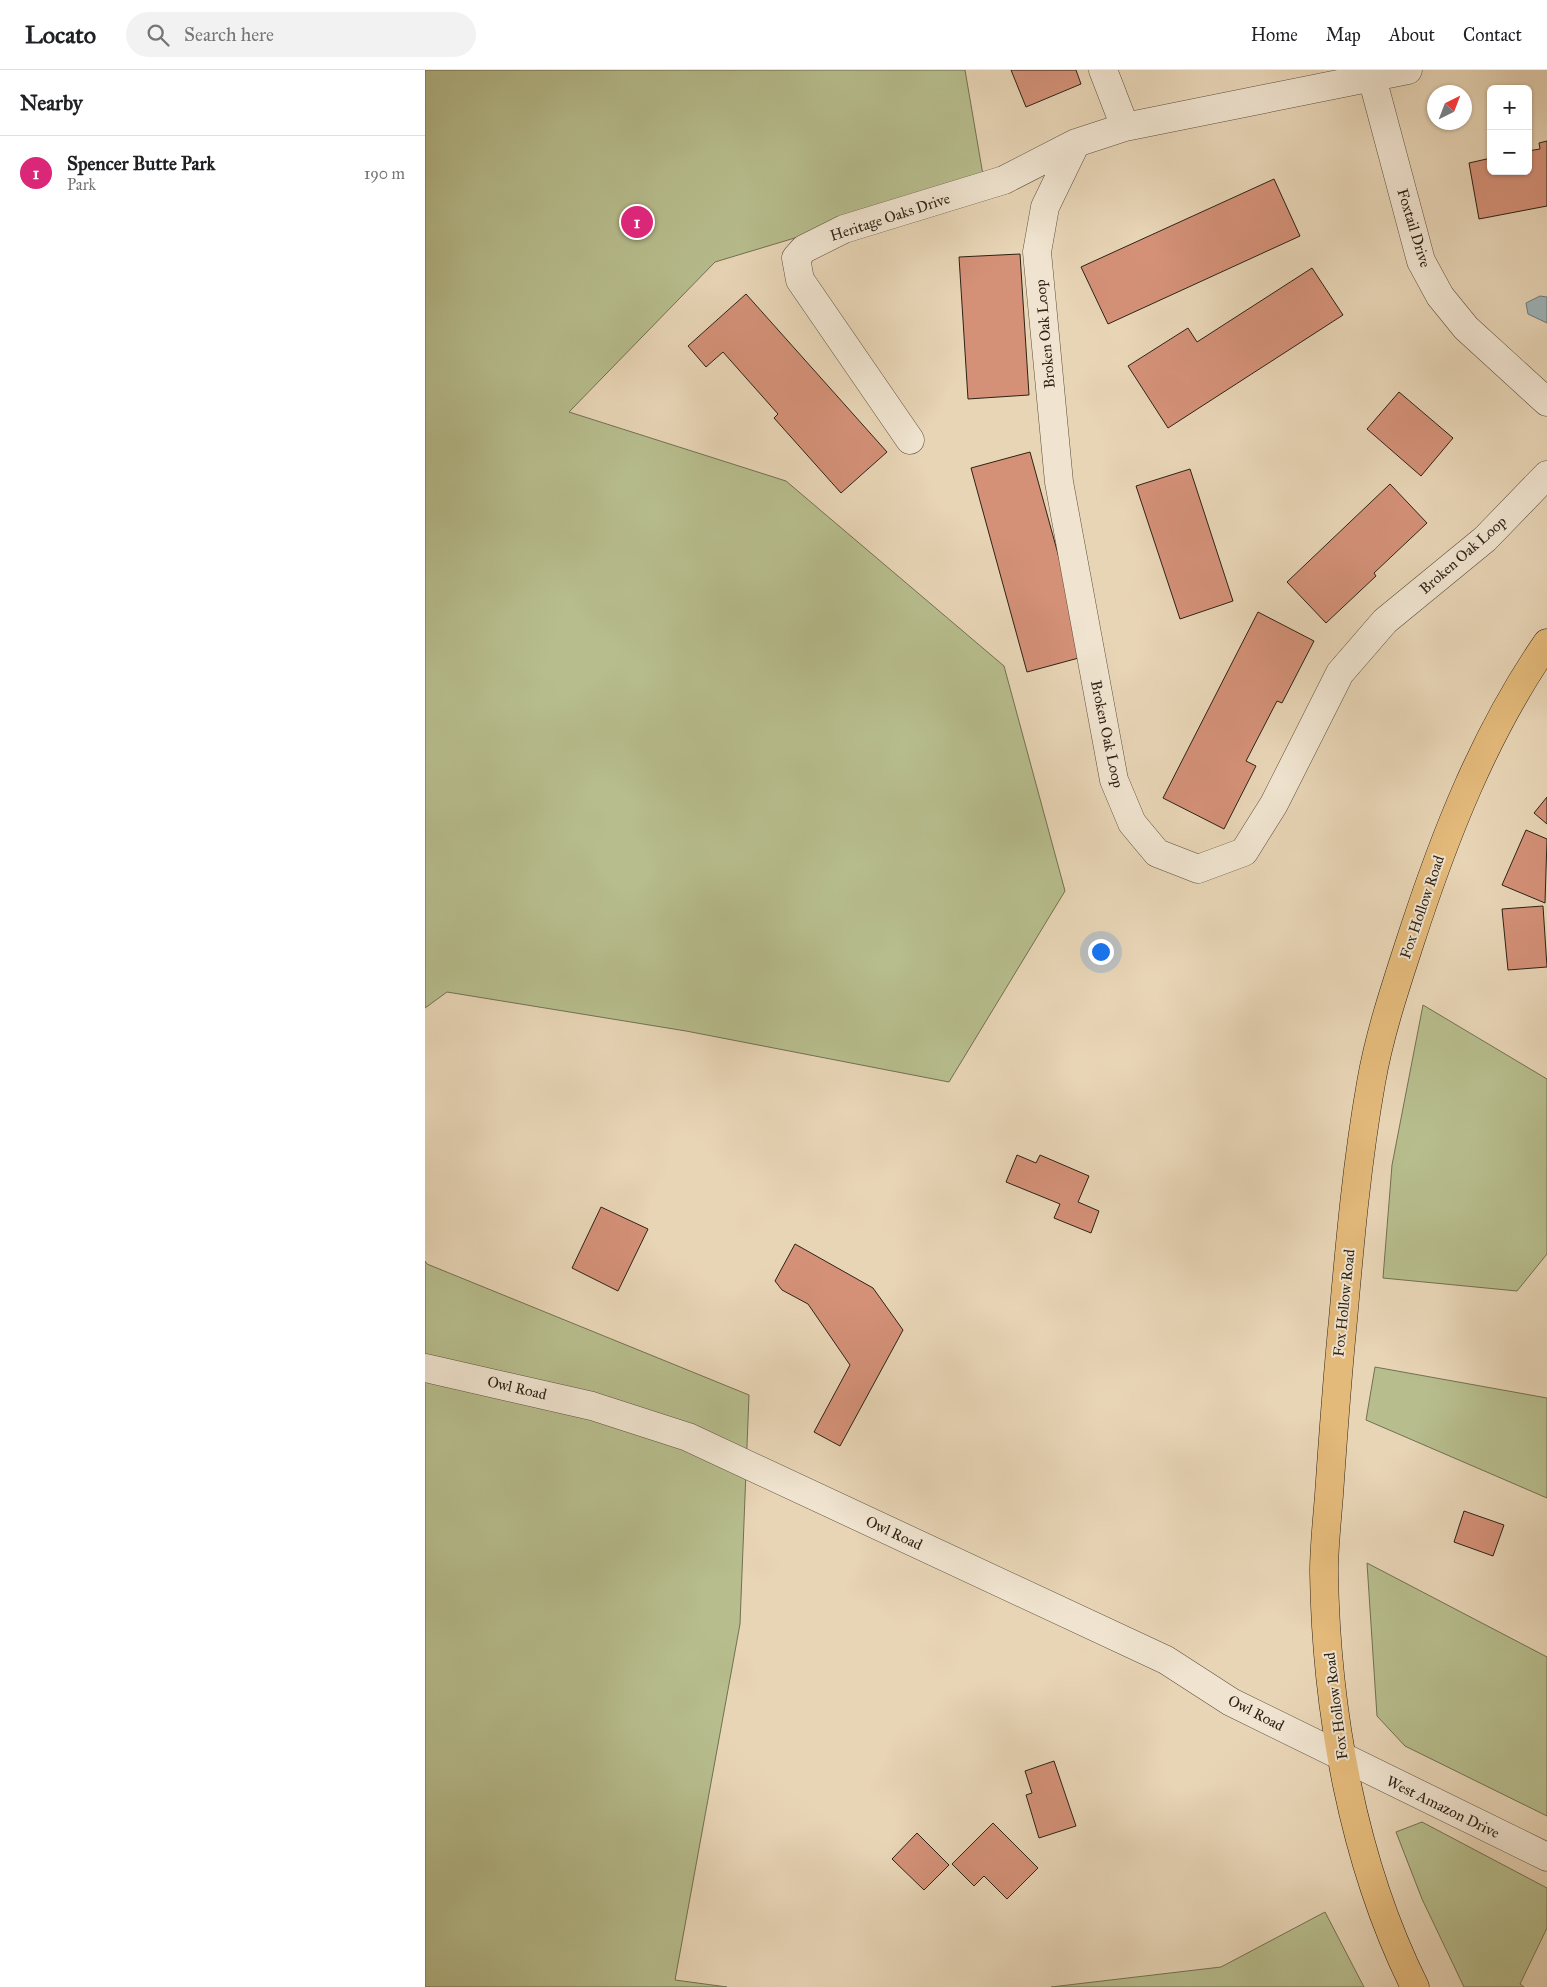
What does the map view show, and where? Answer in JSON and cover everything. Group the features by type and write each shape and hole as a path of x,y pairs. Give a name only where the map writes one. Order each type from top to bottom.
{"main road":[{"name":"Fox Hollow Road","path":"1415,1987 1373,1885 1340,1756 1329,1662 1324,1570 1335,1396 1357,1178 1371,1080 1396,982 1434,867 1465,794 1496,727 1547,643"}],"street":[{"path":"1103,70 1125,127"},
{"path":"1076,143 1125,127 1371,73 1408,70"},
{"name":"Foxtail Drive","path":"1371,73 1421,261 1440,296 1466,328 1547,402"},
{"name":"Heritage Oaks Drive","path":"910,440 800,280 796,258 804,249 844,229 1004,180 1076,143"},
{"name":"Broken Oak Loop","path":"1076,143 1045,207 1037,252 1059,482 1114,780 1132,823 1157,853 1198,869 1244,852 1274,804 1340,672 1385,622 1485,539 1547,474"},
{"name":"Owl Road","path":"425,1368 592,1406 688,1437 1166,1660 1231,1702 1340,1756"},
{"name":"West Amazon Drive","path":"1340,1756 1547,1857"}],"green space":[{"path":"425,70 965,70 984,181 715,262 569,412 786,481 1004,666 1065,891 949,1082 686,1031 447,992 425,1008"},
{"path":"1423,1005 1547,1079 1547,1254 1517,1291 1383,1278 1392,1165"},
{"path":"425,1261 427,1264 749,1395 740,1624 675,1980 727,1987 425,1987"},
{"path":"1375,1367 1547,1398 1547,1498 1366,1420"},
{"path":"1367,1563 1547,1657 1547,1816 1405,1746 1377,1716"},
{"path":"1422,1822 1547,1888 1547,1928 1520,1984 1524,1987 1464,1987 1422,1899 1396,1832"},
{"path":"1325,1912 1364,1987 1051,1987 1221,1967"}],"water":[{"path":"1540,296 1547,297 1547,323 1528,314 1526,303"}],"building":[{"path":"1011,70 1076,70 1081,84 1026,107"},
{"path":"1547,141 1547,206 1479,219 1469,163 1487,159 1487,175 1532,175 1532,150 1540,149 1539,143"},
{"path":"1274,179 1300,236 1108,324 1081,267"},
{"path":"1020,254 1029,395 968,399 959,257"},
{"path":"1312,268 1343,315 1168,428 1128,366 1188,328 1197,342"},
{"path":"746,294 887,452 841,493 774,418 778,414 723,352 706,367 688,346"},
{"path":"1399,392 1453,438 1421,476 1367,429"},
{"path":"1030,452 1086,656 1027,672 971,468"},
{"path":"1190,469 1233,601 1180,619 1136,486"},
{"path":"1390,484 1427,523 1374,573 1376,576 1326,623 1287,582"},
{"path":"1258,612 1314,641 1282,703 1277,701 1246,761 1256,766 1224,829 1163,798"},
{"path":"1547,797 1547,824 1534,813"},
{"path":"1526,830 1547,839 1545,903 1502,885"},
{"path":"1543,906 1547,967 1508,970 1502,909"},
{"path":"1017,1155 1036,1163 1040,1155 1089,1176 1078,1202 1099,1211 1091,1233 1054,1218 1060,1204 1006,1182"},
{"path":"601,1207 648,1229 618,1291 572,1268"},
{"path":"795,1244 873,1288 903,1330 840,1446 814,1432 850,1365 808,1304 782,1290 775,1281"},
{"path":"1464,1511 1504,1525 1493,1556 1454,1542"},
{"path":"1054,1761 1076,1826 1039,1838 1026,1795 1032,1793 1025,1771"},
{"path":"993,1823 1038,1868 1007,1899 984,1876 974,1886 952,1864"},
{"path":"917,1833 949,1865 924,1890 892,1859"}],"place":[{"name":"Spencer Butte Park","path":"637,222"}]}
